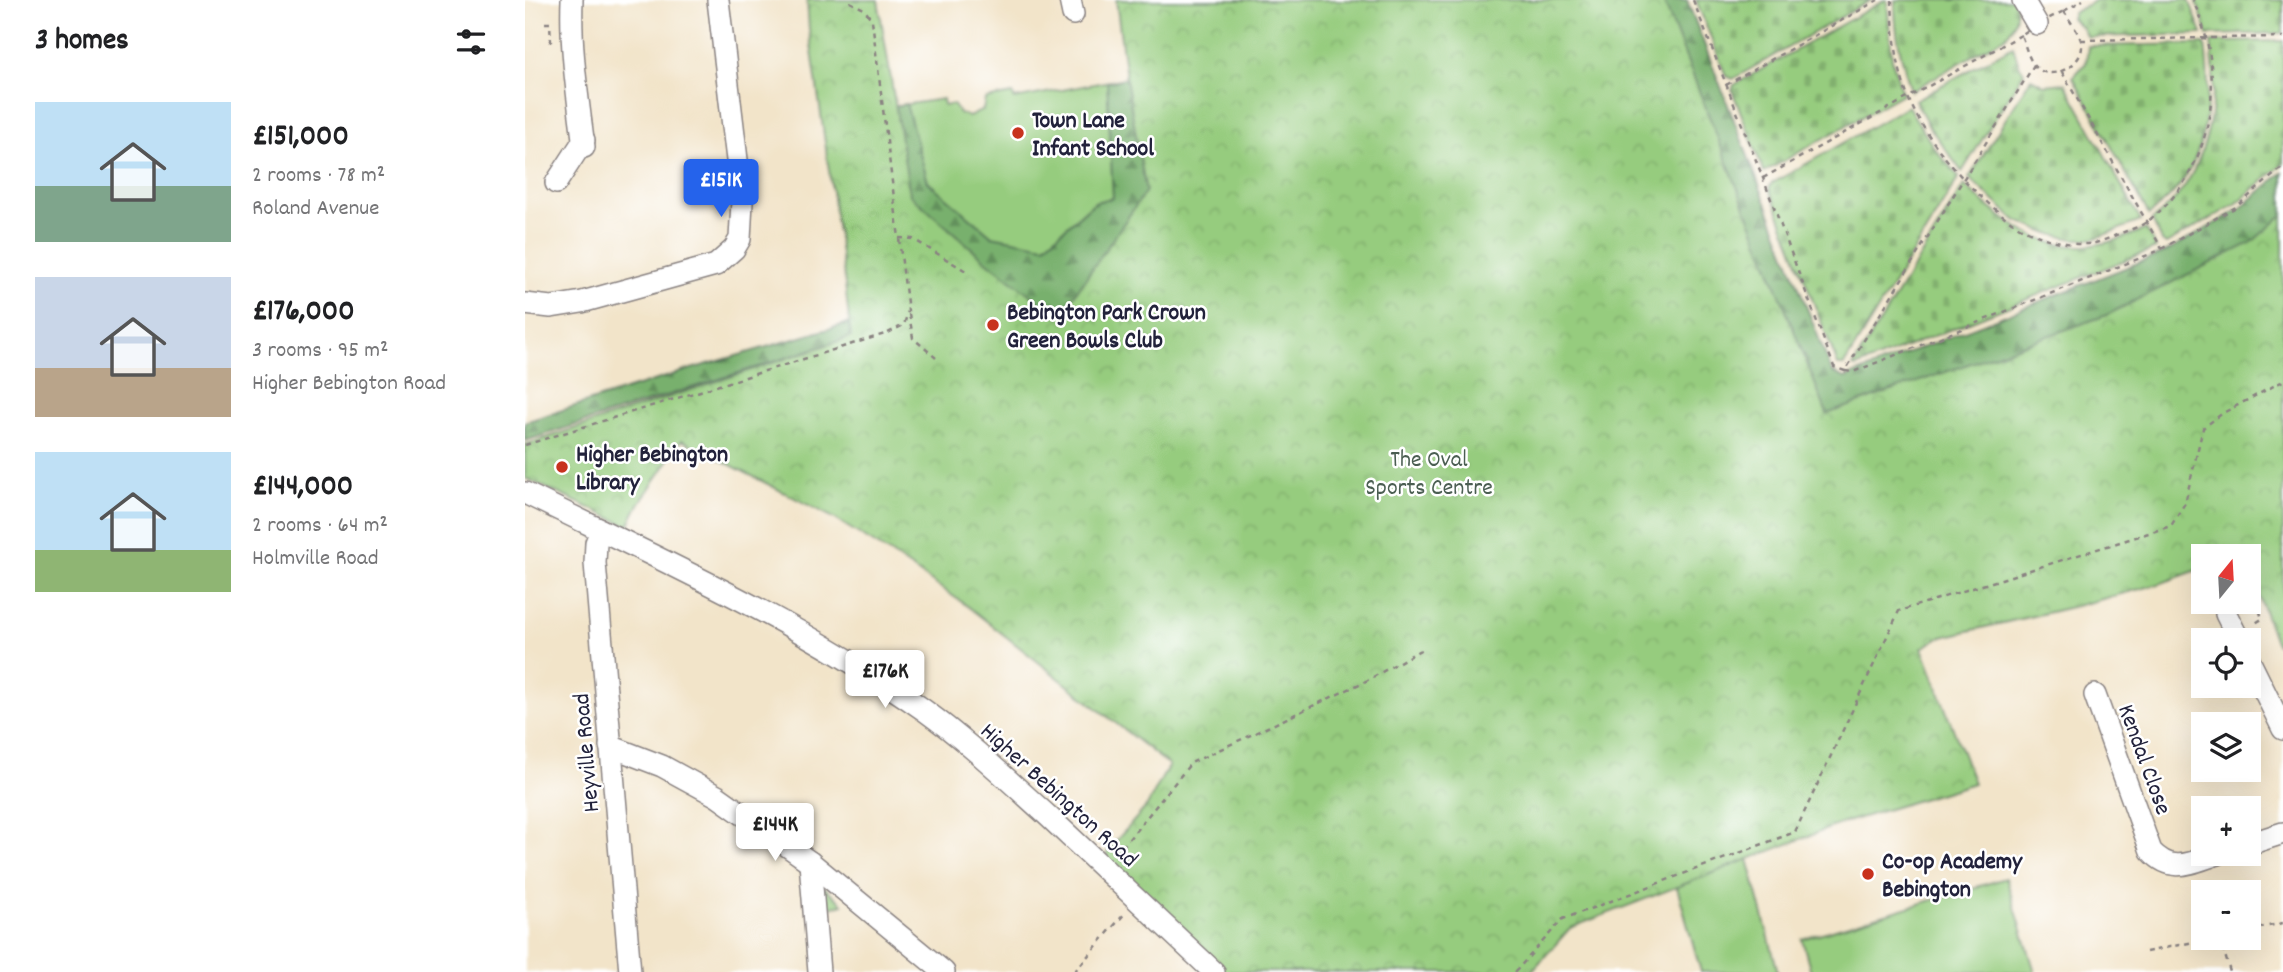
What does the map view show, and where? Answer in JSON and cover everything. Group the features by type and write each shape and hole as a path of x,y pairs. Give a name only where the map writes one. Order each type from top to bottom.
{"street":[{"path":"556,183 584,143 575,76 572,0"},
{"path":"525,304 551,307 582,302 716,265 734,249 740,239 741,202 718,0"},
{"path":"2023,0 2029,29"},
{"name":"Higher Bebington Road","path":"525,493 801,632 866,671 926,712 1004,776 1214,972"},
{"name":"Heyville Road","path":"601,530 596,543 595,562 630,972"},
{"path":"2261,684 2283,729"},
{"name":"Kendal Close","path":"2095,695 2151,851 2159,860 2175,866 2191,862"},
{"path":"610,746 662,766 717,796 810,862 944,972"},
{"path":"2261,840 2283,833"},
{"path":"810,862 819,972"}],"path":[{"path":"846,0 864,9 871,20 913,338 936,358"},
{"path":"1693,0 1834,367 1845,372 1853,372 2162,249 2236,207 2283,167"},
{"path":"1726,85 1878,0"},
{"path":"1892,0 1893,27 1905,89 1928,133 1965,179 2010,221 2047,237 2070,243 2095,243 2147,222 2177,194 2189,177 2207,128 2211,67 2207,38 2193,0"},
{"path":"1763,178 2083,0"},
{"path":"2034,65 2041,71 2052,74 2062,72 2072,65 2082,49 2081,40 2064,11"},
{"path":"1845,372 2034,65 2029,29"},
{"path":"2081,40 2283,37"},
{"path":"2062,72 2162,249"},
{"path":"899,237 912,239 966,271"},
{"path":"525,445 888,333 904,325 908,311"},
{"path":"1515,972 1563,919 1795,832 1899,611 2171,526 2185,503 2203,428 2223,413 2283,381"},
{"path":"2239,628 2262,619 2261,614"},
{"path":"1105,869 1191,763 1367,681 1422,649"},
{"path":"1074,972 1137,899"},
{"path":"2261,928 2283,923"},
{"path":"2146,952 2191,943"},
{"path":"2224,950 2230,972"}],"green space":[{"name":"The Oval Sports Centre","path":"807,0 878,0 910,195 985,260 1059,317 1146,191 1126,78 1116,0 1663,0 1827,414 2107,315 2251,243 2283,215 2283,651 2275,642 2261,602 2261,544 2191,544 2191,572 2159,584 2072,607 1938,638 1922,648 1974,783 1840,824 1570,928 1531,972 1214,972 1105,869 1108,850 1147,806 1169,765 966,605 832,517 682,440 639,504 628,526 525,478 525,445 851,337"},
{"path":"1663,0 1687,0 1832,372 1845,378 2168,251 2241,208 2283,172 2283,215 2251,243 2107,315 1827,414"},
{"path":"1696,0 1871,0 1733,79 1726,76"},
{"path":"1885,0 1892,59 1902,94 1764,172 1732,90 1734,85"},
{"path":"1895,0 2014,0 2016,15 2014,24 2005,37 1911,91 1897,35"},
{"path":"2096,0 2189,0 2202,34 2087,37 2071,18 2073,13"},
{"path":"2196,0 2283,0 2283,33 2208,35"},
{"path":"2283,41 2283,164 2236,204 2166,244 2152,220 2171,203 2186,184 2205,140 2213,91 2211,42"},
{"path":"2205,44 2208,82 2201,142 2185,177 2170,196 2149,215 2073,77 2086,63 2088,46"},
{"path":"2013,46 2024,72 1962,172 1930,128 1915,100"},
{"path":"1126,78 1146,191 1095,202 1045,246 984,260 910,195 895,106 943,99 944,106 953,104 959,113 969,117 983,110 985,99 1013,94 1014,99"},
{"path":"1126,78 1146,191 1059,318 985,260 910,195 895,106 906,104 928,182 992,236 1045,246 1095,202 1113,198 1107,82"},
{"path":"2031,78 2044,85 2065,83 2141,221 2093,239 2073,239 2046,233 2015,220 1969,178"},
{"path":"1908,106 1934,148 1959,177 1844,365 1838,365 1769,188 1771,184"},
{"path":"1964,185 2007,221 2048,242 2069,246 2092,245 2117,240 2146,229 2156,248 1853,366"},
{"path":"849,323 851,337 525,441 525,422 691,369"},
{"path":"1748,859 1778,972 1701,972 1677,887"},
{"path":"2006,878 2035,972 1811,972 1802,939"},
{"path":"823,886 843,904 825,909"}],"place":[{"name":"Town Lane Infant School","path":"1018,133"},
{"name":"Bebington Park Crown Green Bowls Club","path":"993,325"},
{"name":"Higher Bebington Library","path":"562,467"},
{"name":"Co-op Academy Bebington","path":"1868,874"}]}
